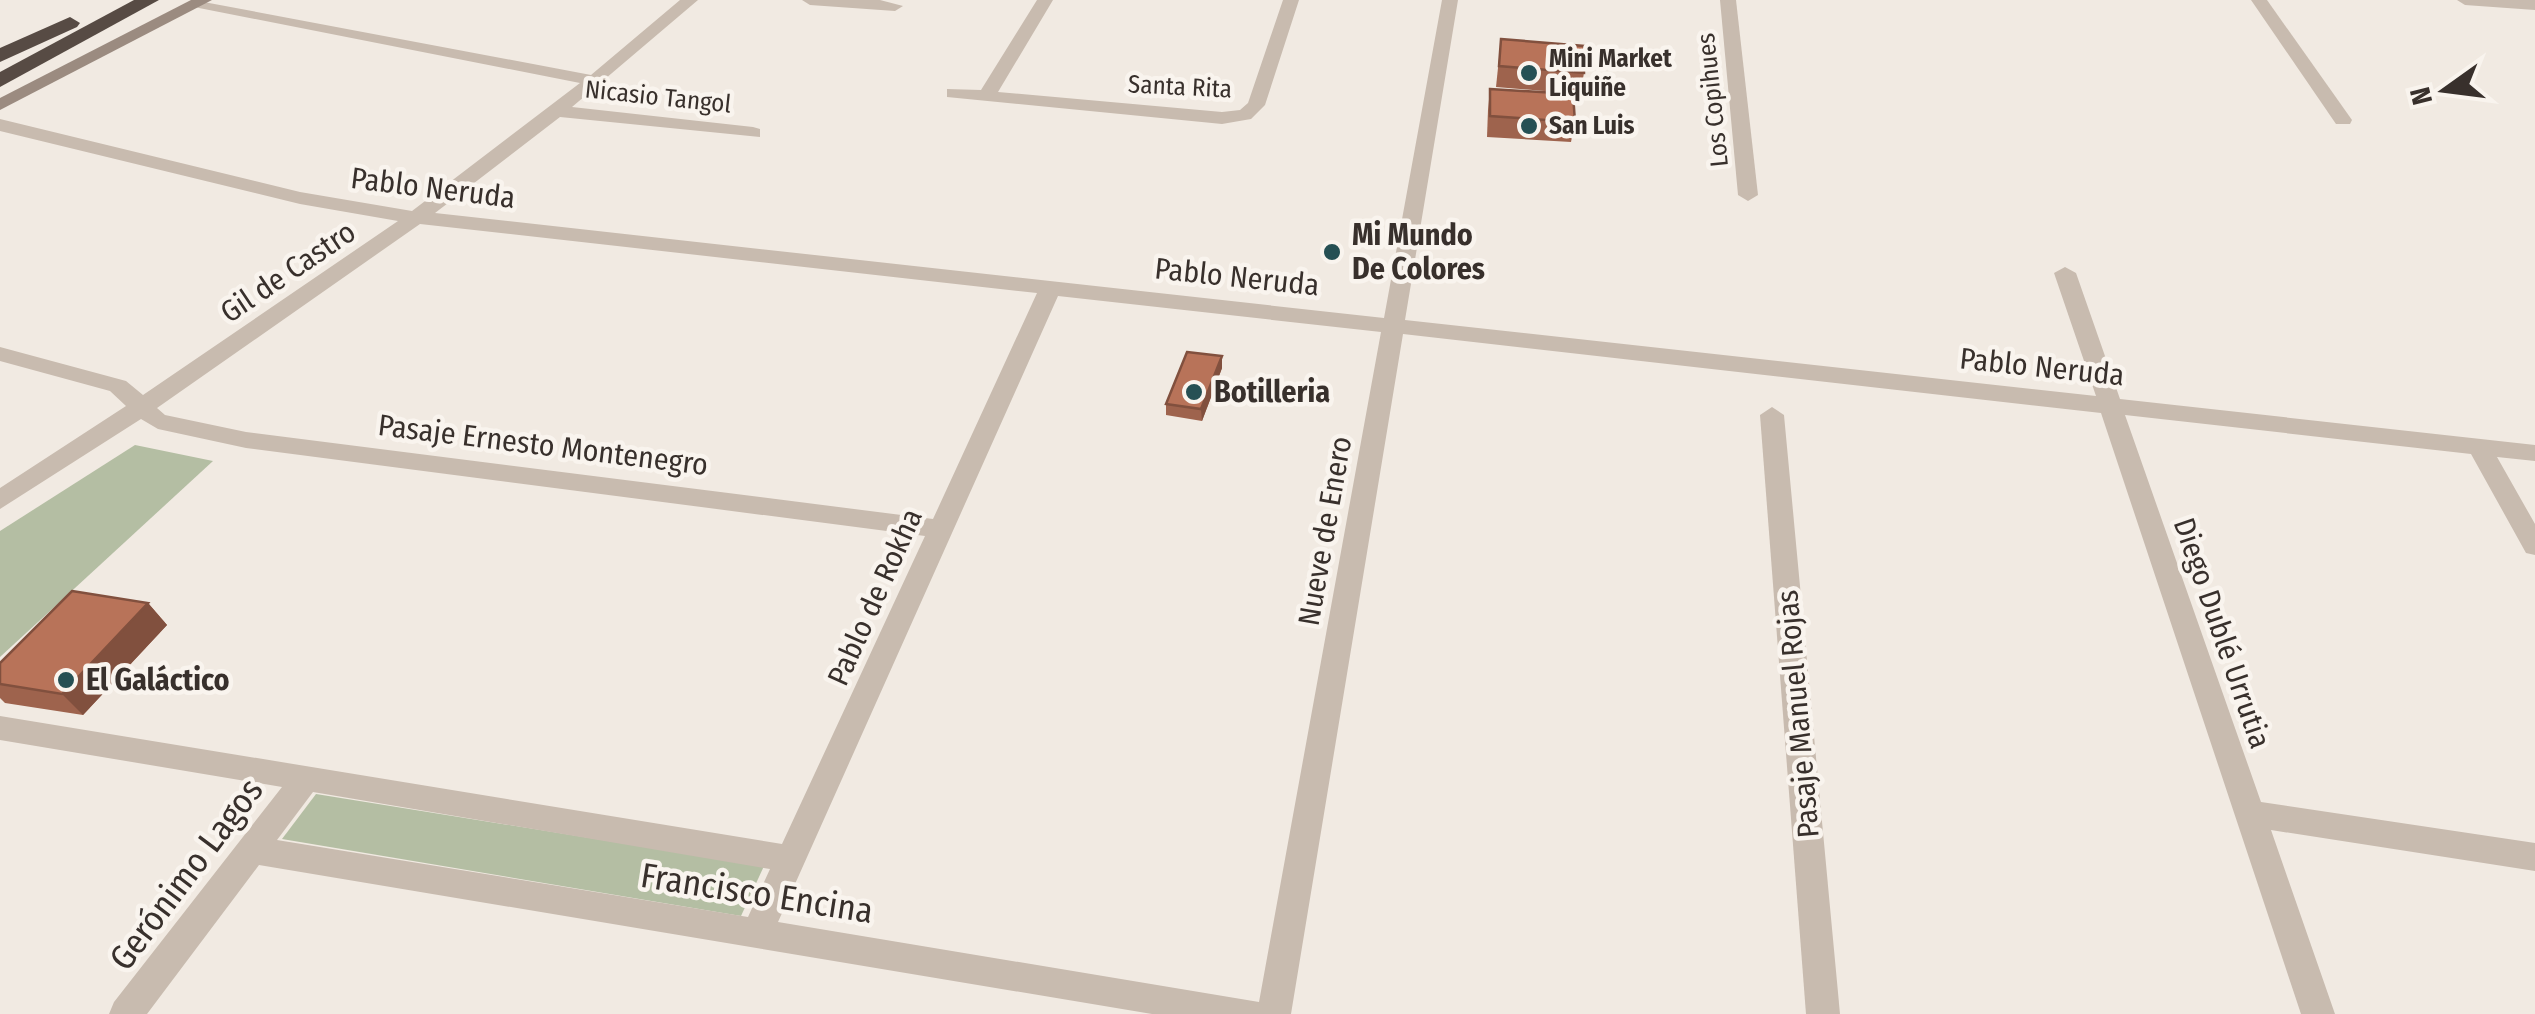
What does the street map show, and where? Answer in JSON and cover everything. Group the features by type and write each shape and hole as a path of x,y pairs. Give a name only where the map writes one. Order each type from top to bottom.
{"highway":[{"path":"0,56 116,0"},
{"path":"0,81 149,0"}],"main road":[{"path":"0,105 201,1"}],"street":[{"name":"Gil de Castro","path":"0,500 142,408 418,218 596,81 690,0"},
{"path":"810,0 895,6"},
{"path":"986,96 1045,0"},
{"name":"Santa Rita","path":"953,94 1222,118 1244,115 1256,105 1291,0"},
{"name":"Nueve de Enero","path":"1274,1014 1450,0"},
{"name":"Los Copihues","path":"1728,0 1748,195"},
{"path":"2259,0 2342,120"},
{"path":"2464,0 2535,5"},
{"path":"201,1 596,81"},
{"name":"Nicasio Tangol","path":"557,111 754,132"},
{"name":"Pablo Neruda","path":"0,125 336,206 418,218 2535,453"},
{"name":"Diego Dublé Urrutia","path":"2065,274 2318,1014"},
{"name":"Pablo de Rokha","path":"758,934 1051,287"},
{"name":"Pasaje Ernesto Montenegro","path":"0,354 118,386 158,420 246,440 942,529"},
{"name":"Pasaje Manuel Rojas","path":"1772,415 1823,1014"},
{"path":"2479,447 2535,546"},
{"name":"Francisco Encina","path":"0,728 792,859"},
{"name":"Gerónimo Lagos","path":"126,1014 306,779"},
{"path":"2250,814 2535,857"},
{"name":"Francisco Encina","path":"252,850 1248,1014"}],"green space":[{"path":"135,445 213,461 0,657 0,531"},
{"path":"316,794 764,866 741,916 282,839"}],"building":[{"path":"1501,39 1584,46 1584,73 1499,66"},
{"path":"1490,89 1573,94 1575,122 1490,116"},
{"name":"Botilleria","path":"1187,352 1222,356 1201,409 1166,404"},
{"path":"72,591 148,603 62,694 0,684 0,663"}],"place":[{"name":"Mini Market Liquiñe","path":"1529,73"},
{"name":"San Luis","path":"1529,126"},
{"name":"Mi Mundo De Colores","path":"1332,252"},
{"name":"Botilleria","path":"1194,392"},
{"name":"El Galáctico","path":"66,680"}]}
